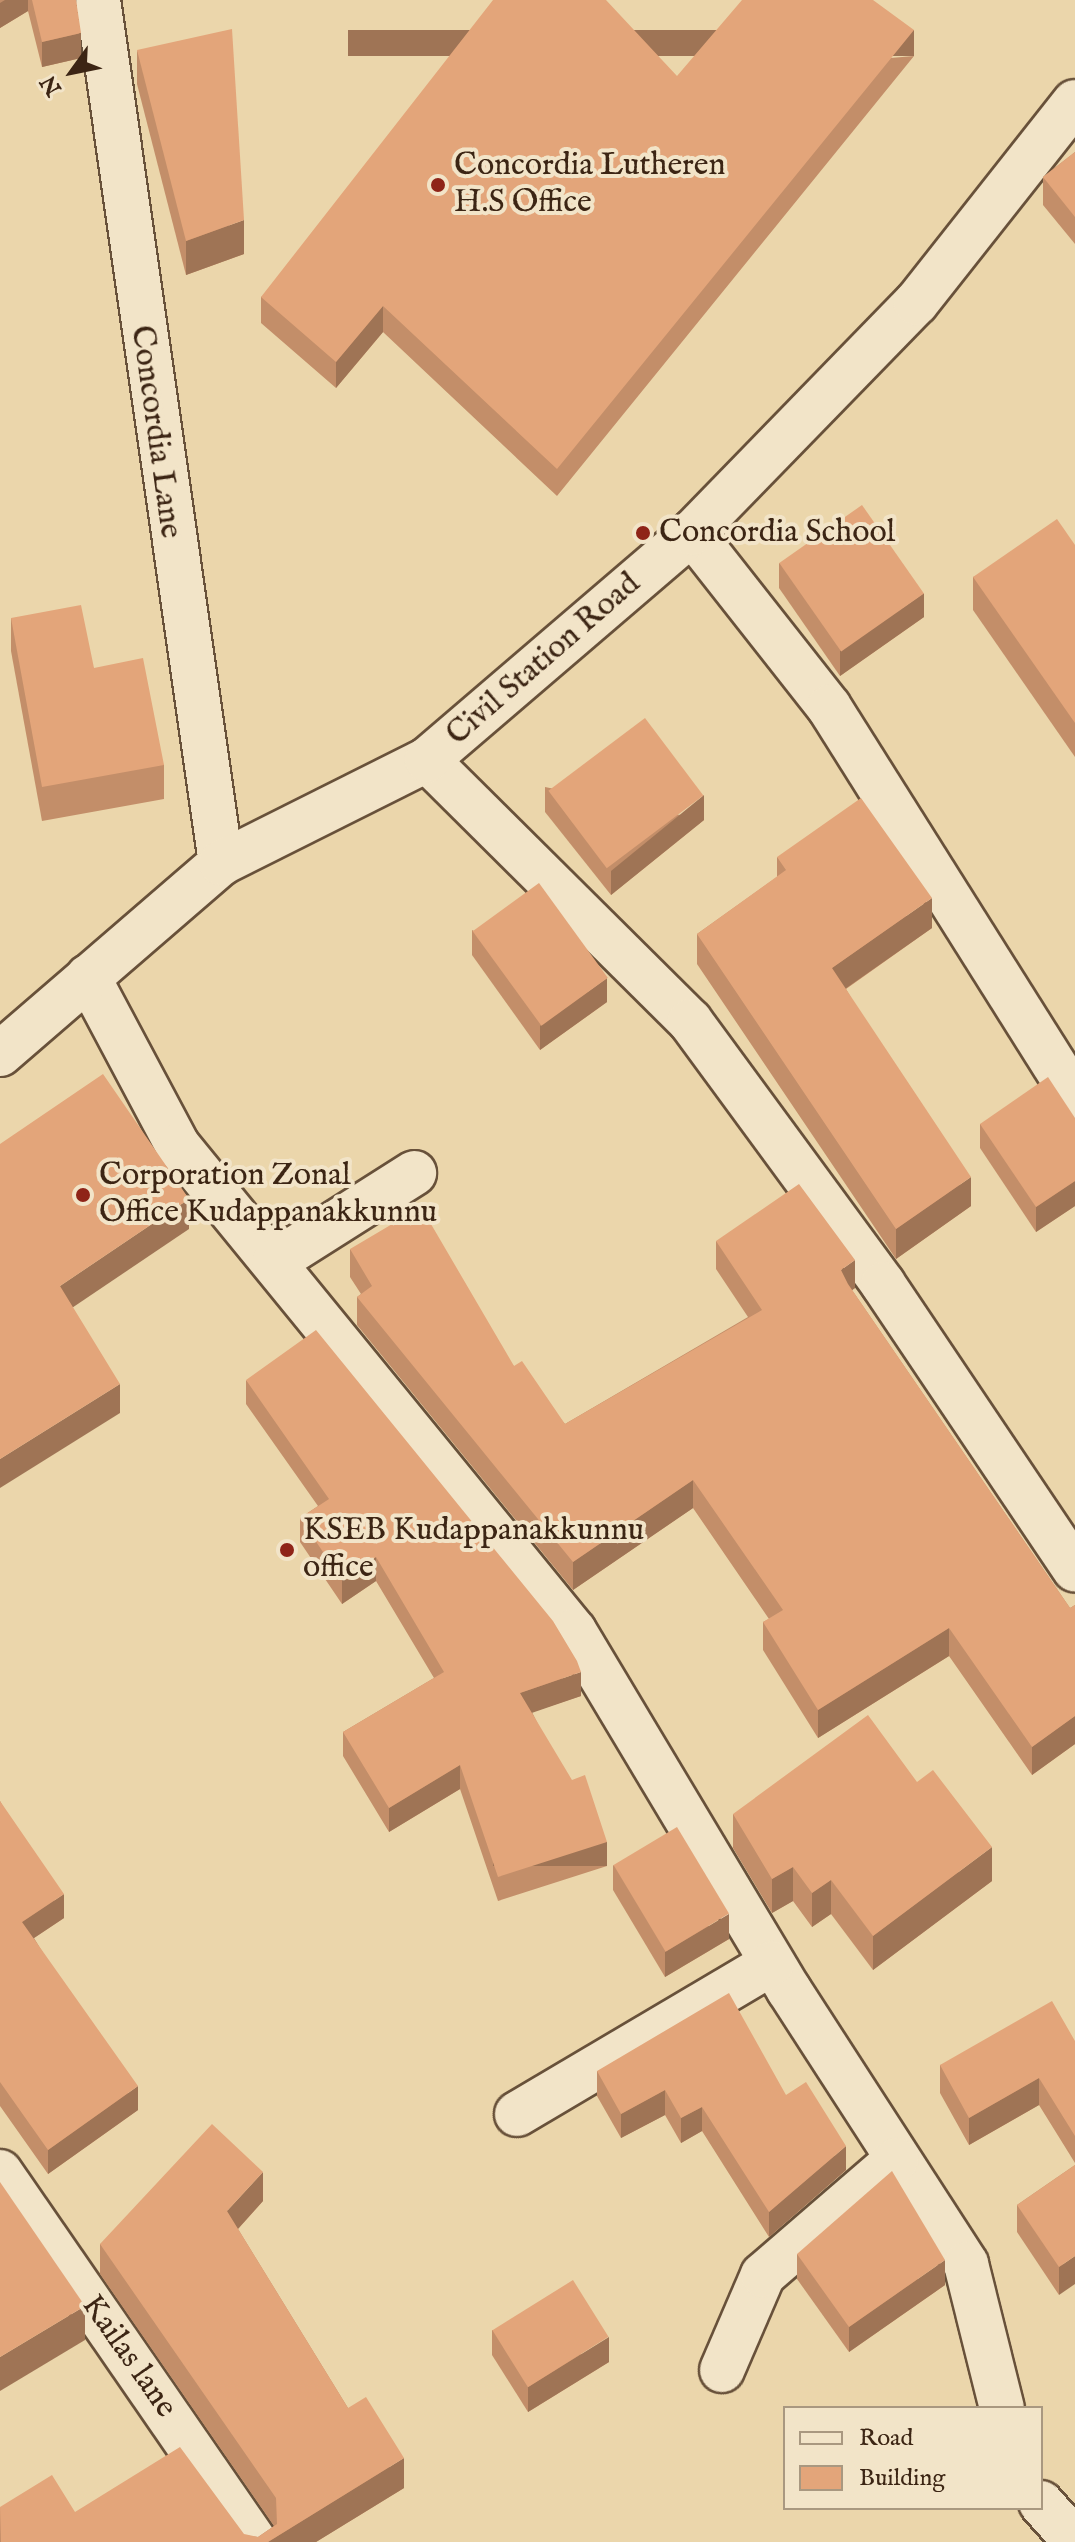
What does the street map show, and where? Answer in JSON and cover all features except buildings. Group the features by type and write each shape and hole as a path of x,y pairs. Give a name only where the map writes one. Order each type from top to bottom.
{"street":[{"name":"Concordia Lane","path":"98,0 221,863"},
{"name":"Civil Station Road","path":"0,1054 221,863 427,760 692,533 916,303 1075,102"},
{"path":"692,533 829,707 1075,1097"},
{"path":"427,760 690,1021 883,1284 1075,1570"},
{"path":"88,977 178,1146 574,1631 772,1963 896,2160 966,2264 1002,2406"},
{"path":"274,1262 414,1173"},
{"path":"517,2114 772,1963"},
{"path":"722,2370 763,2275 896,2160"},
{"name":"Kailas lane","path":"0,2172 255,2542"},
{"path":"1043,2505 1075,2541"}],"place":[{"name":"Concordia Lutheren H.S Office","path":"438,185"},
{"name":"Concordia School","path":"643,533"},
{"name":"Corporation Zonal Office Kudappanakkunnu","path":"83,1195"},
{"name":"KSEB Kudappanakkunnu office","path":"287,1550"}]}
